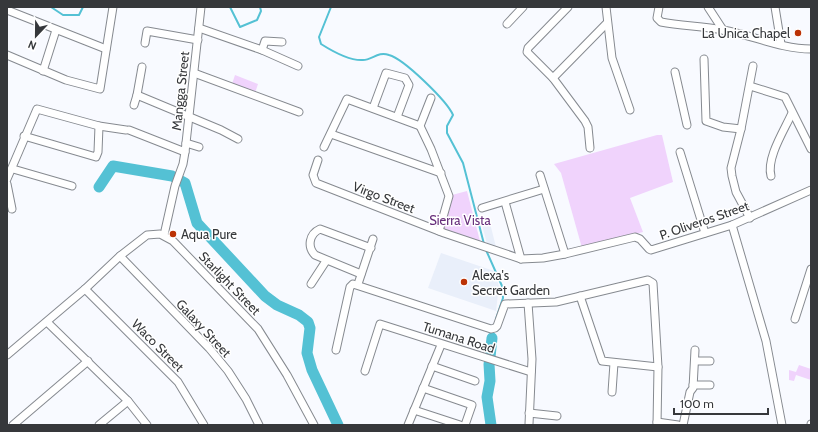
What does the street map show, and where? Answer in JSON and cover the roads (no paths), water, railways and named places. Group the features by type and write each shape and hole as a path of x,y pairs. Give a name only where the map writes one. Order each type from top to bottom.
{"street":[{"path":"7,55 66,80 100,89 113,7"},
{"name":"Mangga Street","path":"164,236 185,152 201,7"},
{"path":"507,24 523,7"},
{"path":"568,7 528,48 527,52 553,78 585,120 588,127 590,148"},
{"path":"606,7 606,24 612,58 630,110"},
{"path":"659,7 657,18 661,22 681,26 722,30 781,44 811,49"},
{"path":"708,7 722,30"},
{"path":"775,7 781,44"},
{"path":"7,10 106,48"},
{"path":"553,78 606,24"},
{"path":"199,28 262,50 298,66"},
{"path":"43,71 56,30"},
{"path":"145,43 148,31 198,40"},
{"path":"262,50 265,41 282,42"},
{"path":"704,59 706,121 723,127 741,129"},
{"path":"750,218 736,192 732,176 732,162 741,129 753,66"},
{"path":"134,105 142,67"},
{"path":"675,72 687,125"},
{"path":"194,73 299,112"},
{"path":"373,108 385,75 388,73 406,78 409,83 397,117"},
{"path":"750,86 785,97 811,149"},
{"path":"137,95 221,130 238,139"},
{"path":"420,126 431,98"},
{"path":"324,147 347,99 420,126 441,173 449,198 439,231"},
{"path":"7,179 13,169 24,136 37,108 99,126 127,130 185,152"},
{"path":"771,176 770,165 772,156 792,113"},
{"path":"24,136 96,157 98,152 99,126"},
{"path":"331,134 441,173"},
{"path":"186,143 199,147"},
{"path":"680,152 705,233"},
{"name":"Virgo Street","path":"318,160 314,175 316,183 479,245 521,259 543,258 582,250"},
{"path":"13,169 72,186"},
{"path":"540,175 565,254"},
{"path":"7,184 12,209"},
{"path":"482,208 544,189"},
{"name":"P. Oliveros Street","path":"582,250 635,237 650,250 732,226 811,190"},
{"path":"505,202 521,259"},
{"path":"732,226 766,341 782,425"},
{"path":"361,274 326,261 315,255 310,250 312,239 318,229 371,248"},
{"path":"7,355 85,289 120,256 150,234 164,236"},
{"name":"Starlight Street","path":"164,236 173,241 258,329 288,375 314,425"},
{"path":"336,350 350,287 355,284 361,274 373,239"},
{"name":"Galaxy Street","path":"120,256 209,348 228,371 246,399 259,425"},
{"path":"311,284 326,261"},
{"path":"795,319 811,269"},
{"path":"355,284 493,329 504,304 556,302 648,280 651,281 658,367 657,424 678,425"},
{"name":"Waco Street","path":"85,289 178,382 204,425"},
{"path":"580,296 599,358 603,361 614,363 658,367"},
{"path":"528,303 532,359 529,424"},
{"path":"47,322 128,401 147,425"},
{"name":"Tumana Road","path":"365,371 379,325 531,372"},
{"path":"408,425 441,345"},
{"path":"683,425 690,392 693,385 695,350"},
{"path":"13,425 88,361"},
{"path":"695,361 710,361"},
{"path":"612,392 614,363"},
{"path":"432,366 475,381"},
{"path":"693,385 710,385"},
{"path":"423,388 472,405 465,425"},
{"path":"99,425 128,401"},
{"path":"414,410 460,425"},
{"path":"529,413 557,416"}],"waterway":[{"path":"51,7 63,15 79,15 83,7"},
{"path":"230,7 240,27 257,20 261,11 260,7"},
{"path":"331,7 319,37 321,44 352,59 366,60 382,54 396,58 424,81 443,100 453,115 447,126 447,133 463,163 484,244"},
{"path":"99,187 113,166 172,176 185,183 197,223 265,296 277,305 299,315 308,322 310,328 307,353 312,370 338,425"},
{"path":"486,250 502,286 503,298 496,319"},
{"path":"492,338 493,331"},
{"path":"490,357 492,338"},
{"path":"489,364 490,381 487,397 491,425"}],"place":[{"name":"La Unica Chapel","path":"798,33"},
{"name":"Aqua Pure","path":"173,234"},
{"name":"Alexa's Secret Garden","path":"464,282"}],"park label":[{"name":"Sierra Vista","path":"460,220"}]}
